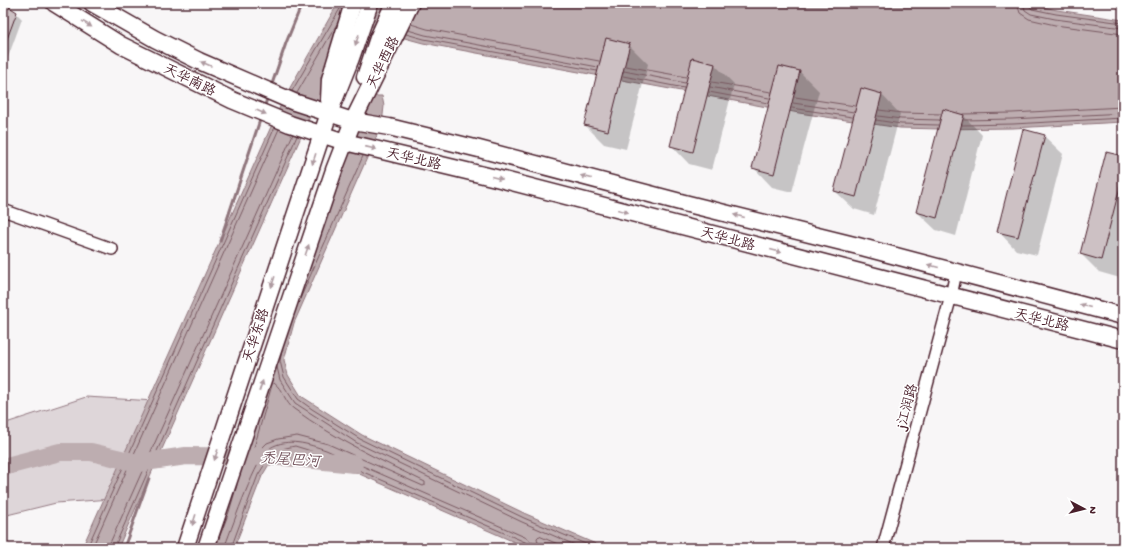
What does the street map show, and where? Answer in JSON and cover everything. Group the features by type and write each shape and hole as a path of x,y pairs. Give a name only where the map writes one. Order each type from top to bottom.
{"main road":[{"name":"天华南路","path":"54,3 121,44 232,100 290,124 337,127"},
{"name":"天华南路","path":"92,3 161,42 199,61 294,102 337,127"},
{"path":"337,127 330,79 353,3"},
{"name":"天华西路","path":"337,127 351,58 370,3"},
{"name":"天华西路","path":"337,127 363,82 378,38 394,3"},
{"name":"天华西路","path":"337,127 410,5"},
{"name":"天华北路","path":"337,127 389,127 1123,316"},
{"name":"天华北路","path":"337,127 496,178 1123,340"},
{"name":"天华东路","path":"185,548 228,418 337,127"},
{"name":"天华东路","path":"206,548 334,170 337,127"}],"street":[{"path":"3,210 112,249"},
{"name":"j江润路","path":"883,548 951,296 956,272"}],"shaded area":[{"path":"86,397 155,401 125,498 56,503 3,516 3,424"}],"water":[{"path":"338,3 1025,3 1057,10 1123,20 1123,122 1013,128 900,128 799,113 423,43 386,33 366,23 312,112 118,548 82,548 283,100"},
{"path":"374,96 382,96 384,106 382,124 294,323 284,360 288,375 301,396 362,435 526,514 605,548 528,548 323,458 295,450 274,456 262,476 234,548 206,548 362,111"}],"building":[{"path":"3,3 17,12 4,47 3,47"},
{"path":"606,38 630,44 608,131 584,125"},
{"path":"692,58 715,64 693,152 670,146"},
{"path":"779,66 800,71 774,174 752,168"},
{"path":"861,88 882,94 856,197 834,191"},
{"path":"943,109 964,115 937,218 916,212"},
{"path":"1023,129 1045,135 1018,237 997,232"},
{"path":"1106,152 1123,156 1123,175 1101,260 1080,254"}],"waterway":[{"path":"271,87 286,43 301,6 304,3"},
{"path":"264,108 268,96"},
{"path":"220,241 261,117"},
{"name":"秃尾巴河","path":"3,467 60,452 91,452 138,463 186,456 285,457 354,464"},
{"path":"124,548 149,478"}]}
